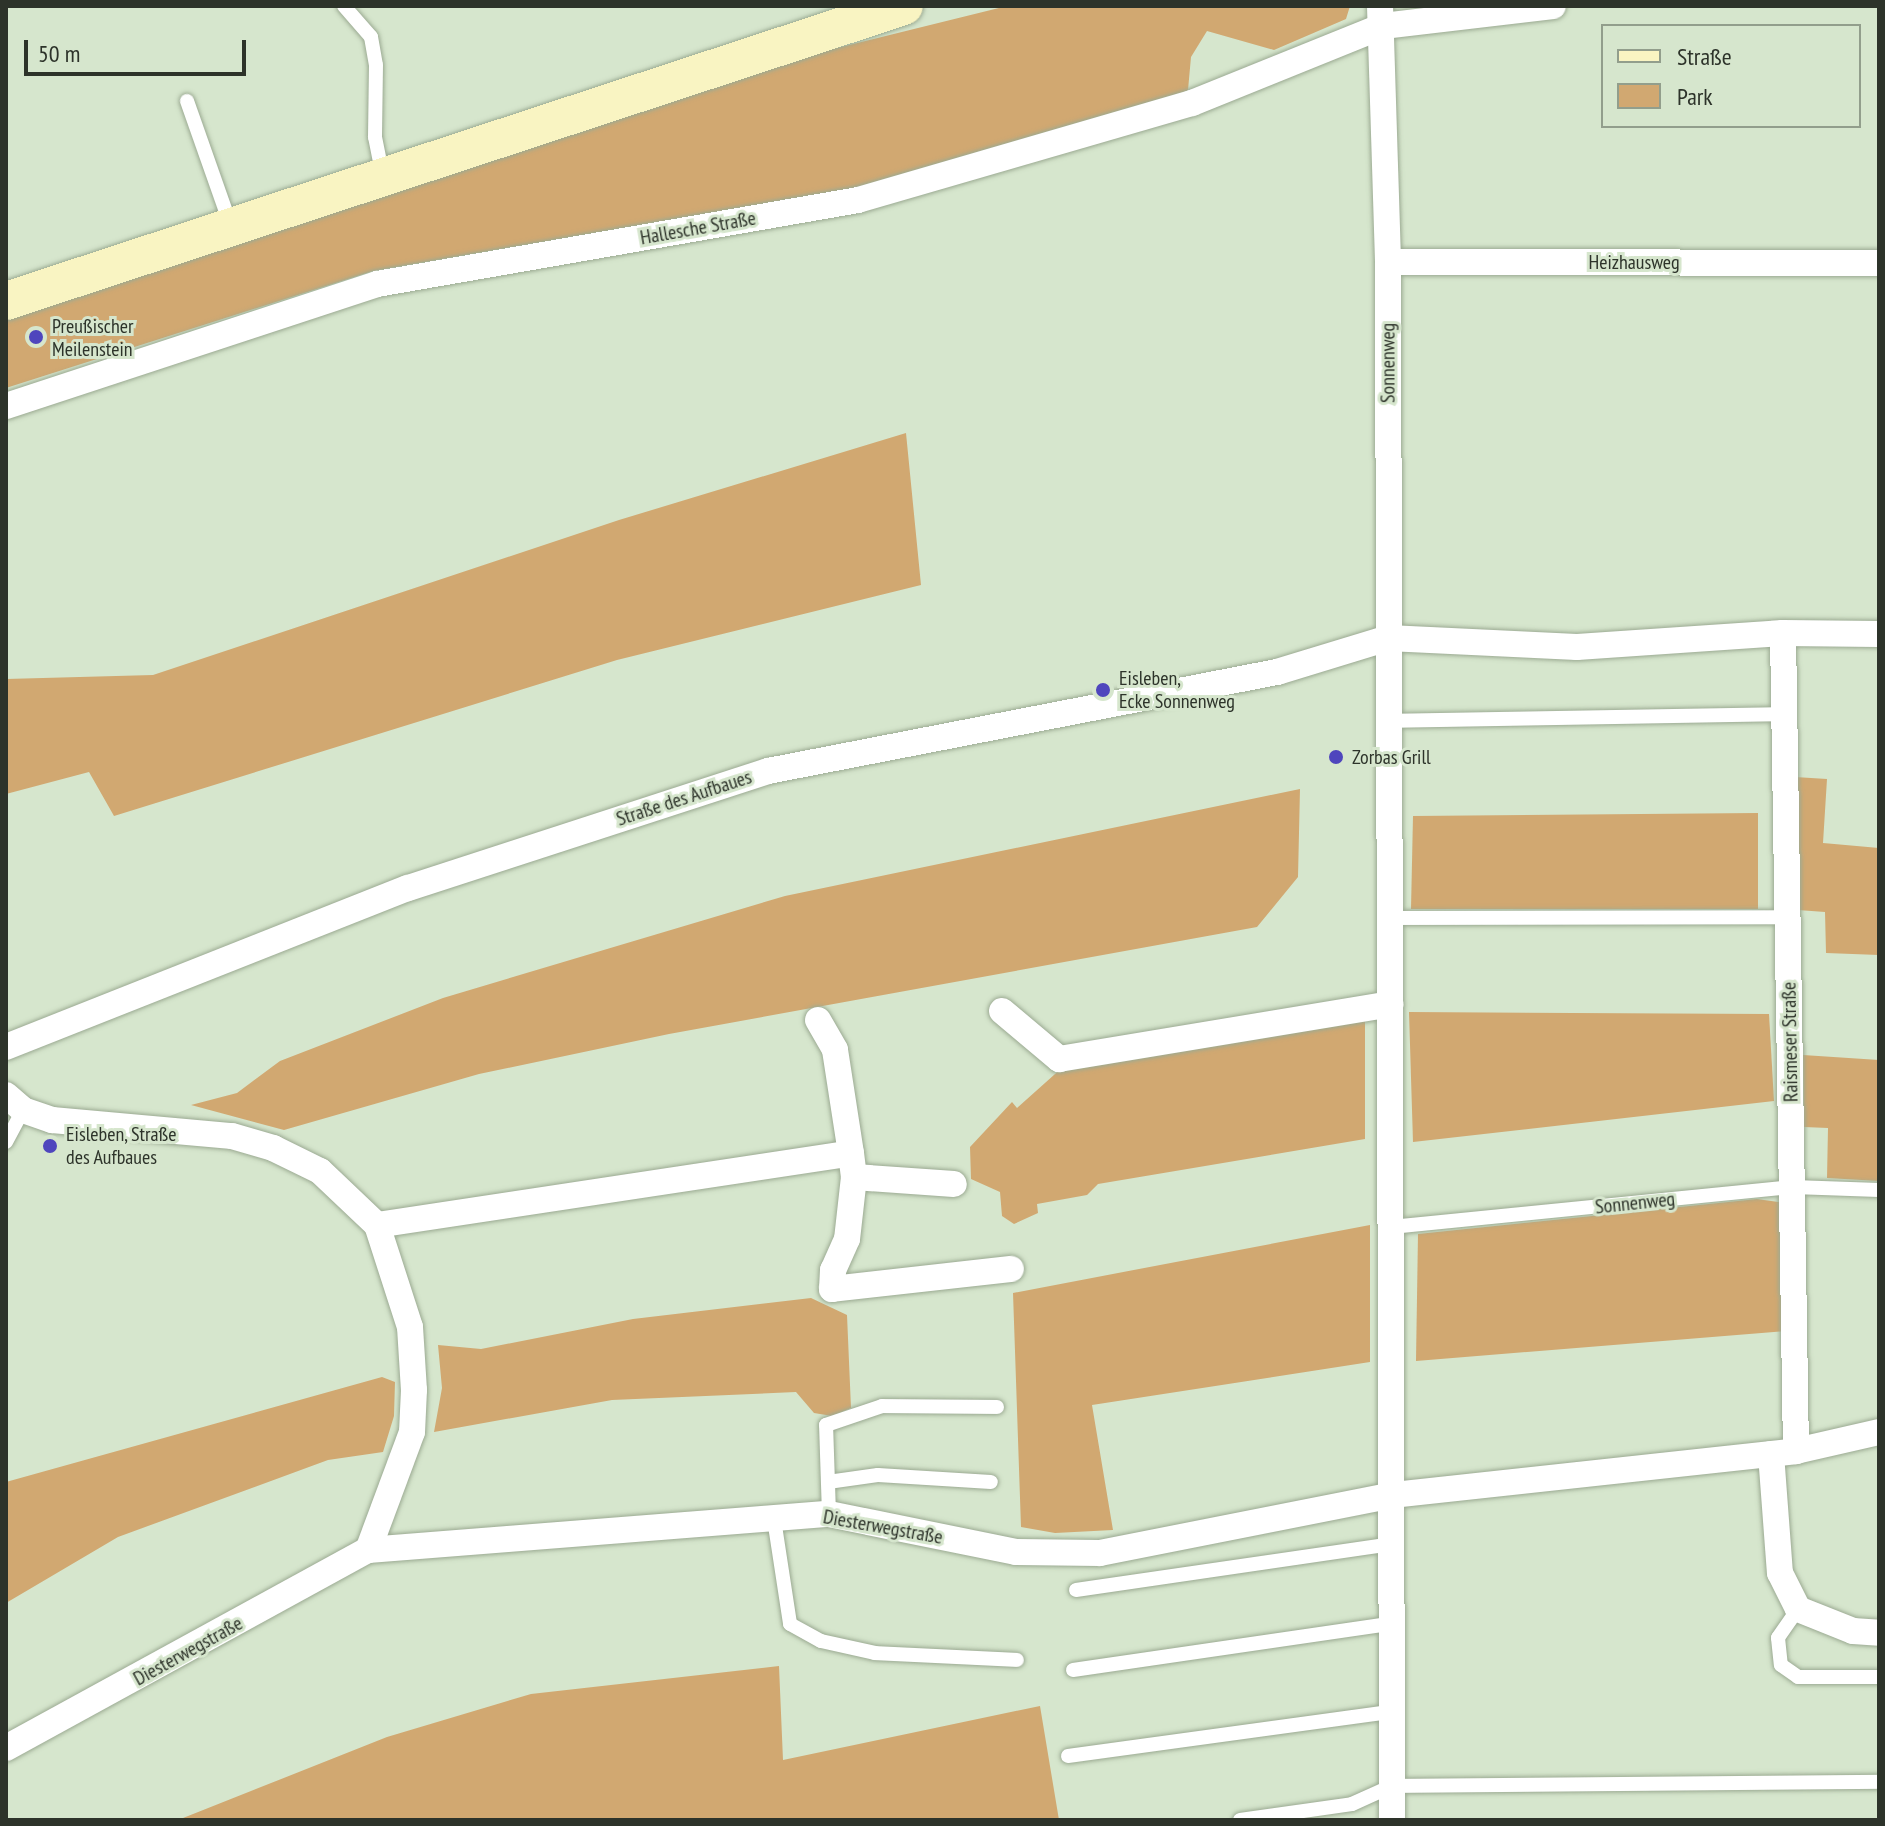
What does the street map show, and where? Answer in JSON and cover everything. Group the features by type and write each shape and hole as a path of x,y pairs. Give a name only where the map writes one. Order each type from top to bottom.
{"main road":[{"path":"6,301 904,6"}],"street":[{"name":"Hallesche Straße","path":"6,406 377,284 858,200 1192,103 1381,16 1553,6"},
{"name":"Sonnenweg","path":"1381,16 1388,262 1394,1623 1392,1820"},
{"name":"Heizhausweg","path":"1388,262 1879,263"},
{"path":"1388,638 1577,647 1783,633 1879,634"},
{"name":"Raismeser Straße","path":"1783,633 1793,1187 1780,1573 1798,1609"},
{"name":"Straße des Aufbaues","path":"6,1047 408,888 768,771 1277,672 1388,638"},
{"path":"1002,1011 1059,1059 1390,1004"},
{"path":"818,1020 835,1050 853,1165 847,1239 833,1270 832,1289 1011,1269"},
{"path":"14,1103 52,1120 232,1136 273,1148 320,1171 377,1225 410,1327 414,1390 412,1432 368,1550"},
{"path":"377,1225 853,1165 954,1184"},
{"path":"1393,1495 1783,1453 1879,1432"},
{"name":"Diesterwegstraße","path":"6,1748 368,1550 829,1514 1016,1552 1058,1556 1100,1553 1393,1495"},
{"path":"1798,1609 1853,1631 1879,1633"}],"lane":[{"path":"344,6 371,37 376,65 375,137 383,177"},
{"path":"187,101 232,227"},
{"path":"1388,721 1784,714"},
{"path":"1389,918 1788,917"},
{"path":"6,1142 14,1103"},
{"name":"Sonnenweg","path":"1391,1227 1793,1187 1879,1190"},
{"path":"829,1514 826,1425 862,1409 997,1407"},
{"path":"828,1482 878,1475 991,1482"},
{"path":"774,1519 790,1624 821,1641 875,1653 1017,1660"},
{"path":"1076,1590 1393,1544"},
{"path":"1798,1609 1778,1638 1781,1665 1798,1677 1879,1677"},
{"path":"1073,1670 1394,1623"},
{"path":"1068,1756 1391,1712"},
{"path":"1240,1820 1352,1804 1392,1786 1879,1782"}],"green space":[{"path":"1007,6 1350,6 1346,19 1274,50 1207,31 1191,57 1188,90 1150,107 900,180 373,271 6,388 6,318 829,50"},
{"path":"906,433 921,585 617,660 114,816 89,772 6,794 6,679 153,675 619,520"},
{"path":"1795,777 1827,779 1823,843 1879,848 1879,955 1826,953 1825,912 1798,910"},
{"path":"1300,789 1298,877 1257,927 669,1034 479,1074 284,1130 191,1105 237,1093 280,1061 443,998 785,896"},
{"path":"1758,813 1758,909 1411,909 1413,816"},
{"path":"1409,1012 1769,1014 1774,1101 1413,1142"},
{"path":"1365,1020 1365,1139 1098,1184 1087,1195 1037,1204 1038,1213 1014,1224 1002,1216 1000,1192 971,1179 970,1147 1012,1102 1017,1108 1064,1066"},
{"path":"1803,1055 1879,1060 1879,1181 1827,1178 1828,1128 1804,1127"},
{"path":"1757,1199 1785,1203 1786,1331 1416,1361 1418,1234"},
{"path":"1370,1225 1370,1362 1092,1405 1113,1530 1055,1533 1021,1527 1013,1293"},
{"path":"811,1298 847,1315 851,1408 832,1416 814,1413 796,1392 612,1400 434,1432 442,1388 438,1345 481,1349 633,1319"},
{"path":"382,1377 395,1382 394,1416 383,1452 328,1460 118,1537 6,1603 6,1482"},
{"path":"779,1666 783,1760 1040,1706 1059,1820 178,1820 387,1737 531,1694"}],"place":[{"name":"Preußischer Meilenstein","path":"36,337"},
{"name":"Eisleben, Ecke Sonnenweg","path":"1103,690"},
{"name":"Zorbas Grill","path":"1336,757"},
{"name":"Eisleben, Straße des Aufbaues","path":"50,1146"}]}
